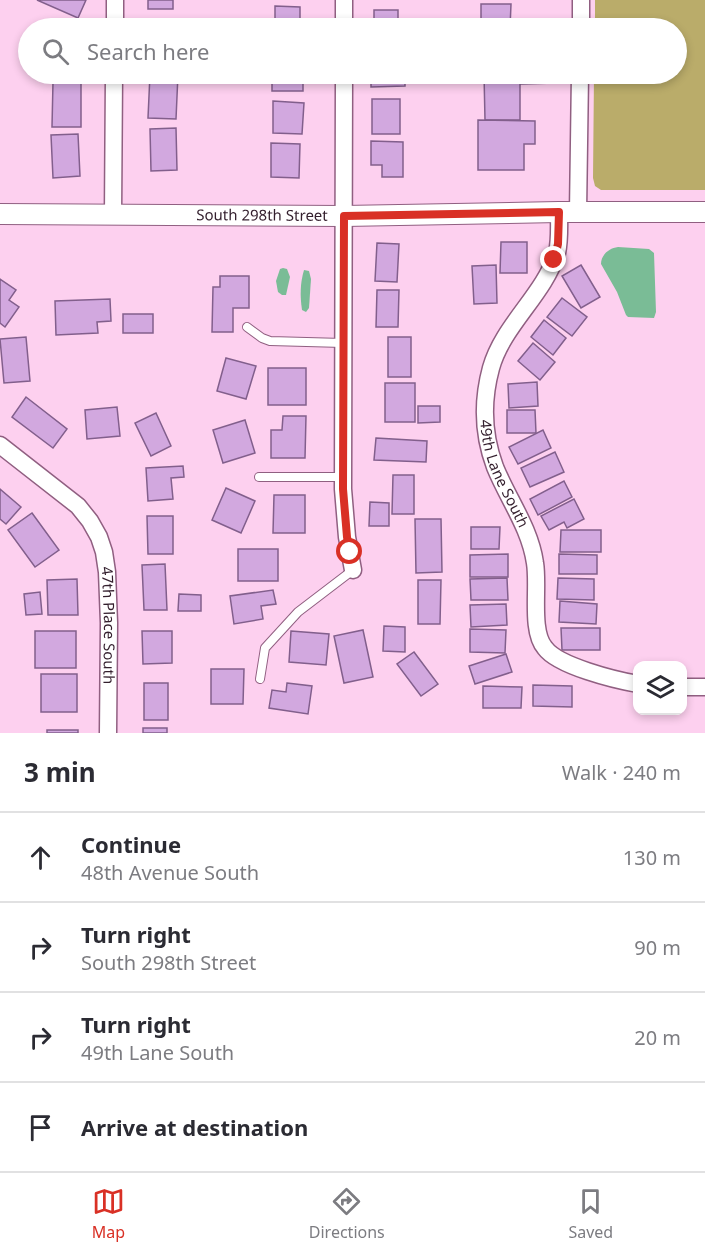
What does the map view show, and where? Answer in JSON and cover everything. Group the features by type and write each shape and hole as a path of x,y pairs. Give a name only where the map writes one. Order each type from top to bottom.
{"street":[{"path":"114,18 115,0"},
{"path":"344,0 344,18"},
{"path":"581,0 581,18"},
{"path":"113,215 114,84"},
{"path":"344,84 343,477 347,537 353,570"},
{"path":"569,212 579,84"},
{"name":"49th Lane South","path":"569,212 554,260 543,281 507,333 492,366 485,417 488,442 496,468 519,514 533,552 537,578 537,625 542,645 550,654 577,667 633,683"},
{"name":"South 298th Street","path":"0,214 344,216 705,212"},
{"name":"47th Place South","path":"0,445 78,506 99,537 107,572 108,733"},
{"path":"687,687 705,687"}],"lane":[{"path":"247,327 270,341 343,343"},
{"path":"259,477 343,477"},
{"path":"260,679 265,648 298,612 353,570"}],"shaded area":[{"path":"595,0 705,0 705,190 601,190 595,186 593,178 594,84 687,84 687,18 595,18"},
{"path":"618,247 649,249 654,253 656,312 654,318 626,315 617,292 601,264 606,252"},
{"path":"280,269 287,269 290,277 286,295 278,292 276,281"},
{"path":"304,270 309,271 311,279 309,308 306,312 302,310 301,300"}],"building":[{"path":"37,0 86,0 78,18"},
{"path":"148,0 173,0 173,9 148,9"},
{"path":"481,4 511,4 510,18 481,18"},
{"path":"275,6 300,7 300,18 275,18"},
{"path":"374,10 398,10 398,18 374,18"},
{"path":"53,84 81,84 81,127 52,127"},
{"path":"150,84 178,84 176,119 148,118"},
{"path":"272,84 303,84 303,91 272,91"},
{"path":"371,84 405,84 405,86 371,87"},
{"path":"484,84 520,84 520,120 485,120"},
{"path":"372,99 400,99 400,134 372,134"},
{"path":"273,101 304,103 302,134 273,133"},
{"path":"478,120 535,121 535,144 524,144 524,170 478,170"},
{"path":"176,128 177,170 151,171 150,129"},
{"path":"78,134 80,176 53,178 51,135"},
{"path":"371,141 403,142 403,177 382,177 382,165 371,165"},
{"path":"271,143 300,144 299,178 271,177"},
{"path":"501,242 527,242 527,273 500,273"},
{"path":"377,243 399,244 397,282 375,281"},
{"path":"496,265 497,303 474,304 472,266"},
{"path":"581,265 600,297 581,308 562,276"},
{"path":"220,276 249,276 249,308 233,308 233,332 212,332 213,287 220,287"},
{"path":"0,279 16,290 9,300 19,307 5,327 0,323"},
{"path":"377,290 399,290 398,327 376,327"},
{"path":"562,298 587,317 572,336 547,317"},
{"path":"110,299 111,321 97,322 98,333 56,335 55,301"},
{"path":"123,314 153,314 153,333 123,333"},
{"path":"544,320 566,338 553,355 531,337"},
{"path":"26,337 30,381 4,383 0,339"},
{"path":"388,337 411,337 411,377 388,377"},
{"path":"533,343 555,362 540,380 518,361"},
{"path":"226,358 256,366 246,399 217,391"},
{"path":"268,368 306,368 306,405 268,405"},
{"path":"537,382 538,406 509,408 508,384"},
{"path":"385,383 415,383 415,422 385,422"},
{"path":"26,397 67,429 53,448 12,417"},
{"path":"418,406 440,406 440,422 418,423"},
{"path":"117,407 120,436 87,439 85,410"},
{"path":"507,410 535,410 536,433 507,433"},
{"path":"156,413 171,446 151,456 135,423"},
{"path":"283,416 306,416 305,458 271,458 271,430 282,430"},
{"path":"245,420 255,453 223,463 213,430"},
{"path":"543,430 551,448 518,464 509,447"},
{"path":"376,438 427,441 426,462 374,460"},
{"path":"555,452 564,472 530,487 521,468"},
{"path":"183,466 184,477 171,478 173,499 148,501 146,468"},
{"path":"393,475 414,475 414,514 392,514"},
{"path":"564,481 572,497 538,515 530,499"},
{"path":"226,488 255,501 241,533 212,520"},
{"path":"0,489 21,507 6,524 0,519"},
{"path":"274,495 305,495 305,533 273,533"},
{"path":"574,499 584,519 567,528 564,522 549,530 541,516"},
{"path":"370,502 389,503 389,526 369,526"},
{"path":"32,513 59,550 35,567 8,530"},
{"path":"147,516 173,516 173,554 148,554"},
{"path":"415,519 441,519 442,572 416,573"},
{"path":"471,527 500,527 499,549 471,549"},
{"path":"561,530 601,530 601,552 560,552"},
{"path":"238,549 278,549 278,581 238,581"},
{"path":"508,554 508,577 470,577 470,555"},
{"path":"559,554 597,555 597,574 559,574"},
{"path":"165,564 167,610 144,610 142,565"},
{"path":"507,578 508,600 471,600 470,579"},
{"path":"558,578 594,579 594,600 557,599"},
{"path":"77,579 78,615 48,615 47,580"},
{"path":"418,580 441,580 440,624 418,624"},
{"path":"273,590 276,604 261,606 263,619 234,624 230,596"},
{"path":"40,592 42,614 26,615 24,594"},
{"path":"179,594 201,595 201,611 178,611"},
{"path":"560,601 597,604 596,624 559,622"},
{"path":"506,604 507,625 471,627 470,605"},
{"path":"384,626 405,627 405,652 383,651"},
{"path":"561,628 600,628 600,650 562,650"},
{"path":"470,629 506,630 505,653 470,652"},
{"path":"363,630 373,677 344,683 334,636"},
{"path":"35,631 76,631 76,668 35,668"},
{"path":"142,631 172,631 172,663 143,664"},
{"path":"291,631 329,634 326,665 289,662"},
{"path":"414,652 438,684 421,696 397,664"},
{"path":"506,654 512,672 475,684 469,666"},
{"path":"211,669 244,669 243,704 211,704"},
{"path":"41,674 77,674 77,712 41,712"},
{"path":"144,683 168,683 168,720 144,720"},
{"path":"287,683 312,686 308,714 269,708 272,690 286,692"},
{"path":"533,685 572,686 572,707 533,706"},
{"path":"483,686 522,687 521,708 483,708"},
{"path":"143,728 167,728 167,733 143,733"},
{"path":"47,730 78,730 78,733 47,733"}],"route":[{"path":"350,552 343,489 344,216 559,212 558,244 554,260"}]}
